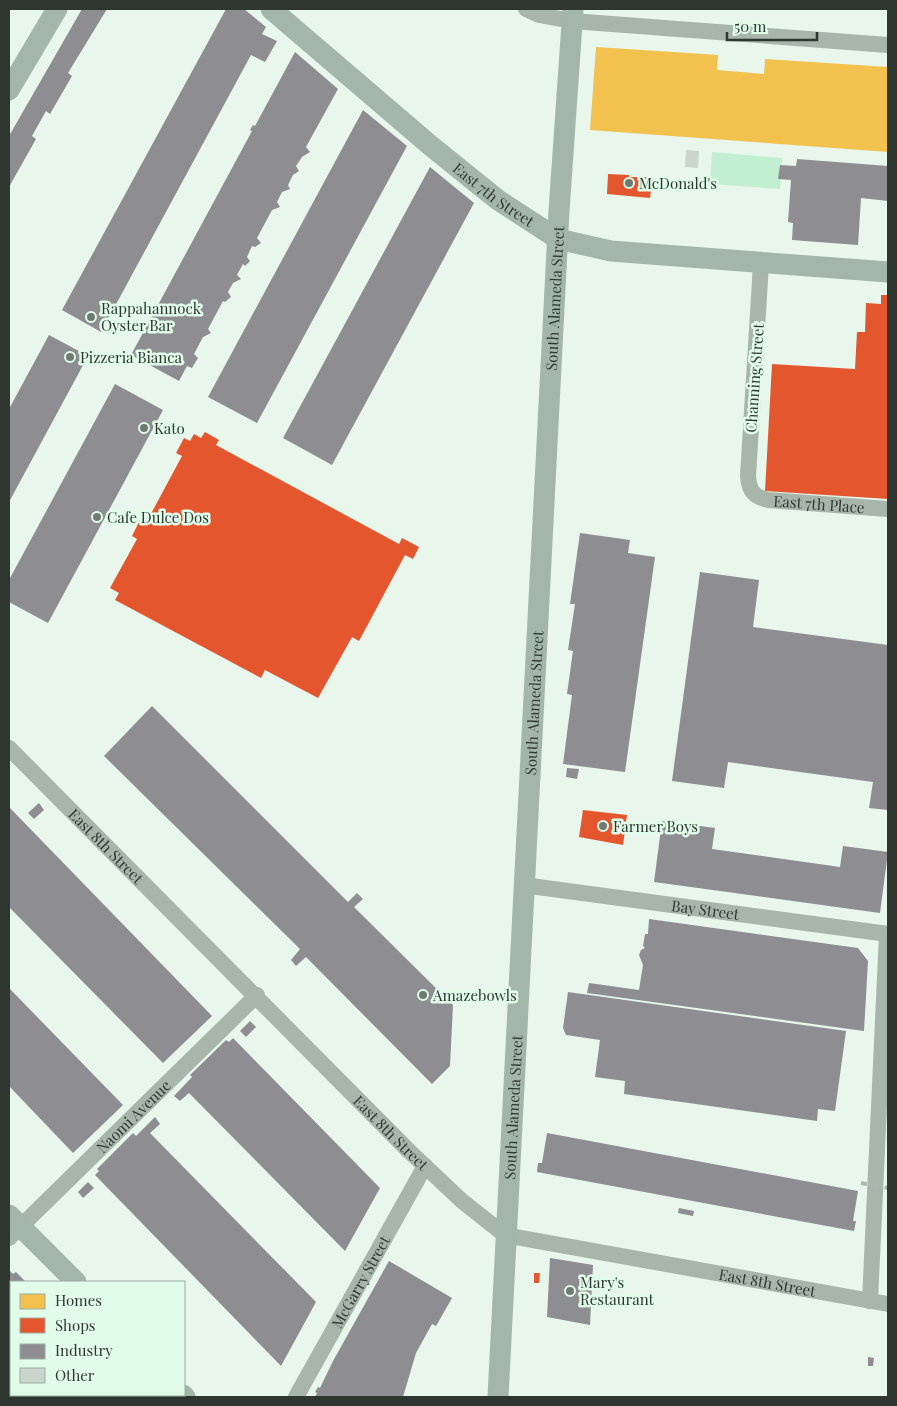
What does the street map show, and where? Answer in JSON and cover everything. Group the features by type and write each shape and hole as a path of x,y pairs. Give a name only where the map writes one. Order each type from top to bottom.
{"main road":[{"path":"9,90 58,9"},
{"name":"East 7th Street","path":"271,9 431,146 498,200 533,225 558,239 611,251 761,264 888,272"},
{"name":"South Alameda Street","path":"498,1397 523,885 572,15"},
{"path":"12,1226 75,1281"}],"street":[{"path":"526,9 539,15 572,15 888,45"},
{"name":"Channing Street","path":"752,492 748,476 761,264"},
{"name":"East 7th Place","path":"752,492 758,498 768,500 888,509"},
{"name":"East 8th Street","path":"9,748 257,995 425,1166 462,1201 505,1235 888,1304"},
{"name":"Bay Street","path":"523,885 888,934"},
{"path":"870,1301 884,1118 888,934"},
{"name":"Naomi Avenue","path":"12,1226 257,995"},
{"name":"McGarry Street","path":"296,1397 425,1166"}],"green space":[{"path":"712,152 782,158 780,189 710,184"}],"building: Homes":[{"path":"596,47 718,55 717,70 764,74 765,59 888,67 888,152 590,130"}],"building: Shops":[{"name":"McDonald's","path":"608,174 650,177 652,179 651,186 654,186 654,190 651,190 650,198 607,194"},
{"path":"881,295 888,295 888,499 765,491 772,364 855,369 857,332 865,332 866,303 881,304"},
{"path":"205,432 219,440 216,445 399,544 402,538 419,547 413,559 405,555 359,641 352,637 318,698 265,670 261,678 115,600 119,593 110,588 137,539 132,536 140,520 146,523 182,456 176,453 184,438 190,441 194,434 201,438"},
{"name":"Farmer Boys","path":"583,810 627,815 623,845 579,837"},
{"path":"534,1273 540,1273 539,1283 534,1283"}],"building: Industry":[{"path":"82,9 107,9 68,73 72,76 50,114 46,111 32,136 36,139 9,187 9,136"},
{"path":"226,9 244,9 266,27 262,34 277,41 265,62 251,55 101,332 62,310"},
{"path":"295,52 338,89 306,147 310,152 302,157 296,166 299,171 293,175 288,185 290,189 282,192 277,202 280,207 272,210 257,238 261,243 255,247 252,246 247,257 250,261 245,266 243,264 237,275 241,279 233,283 228,292 231,297 225,302 223,301 208,329 211,333 203,337 194,354 198,358 192,368 187,366 179,381 131,355 252,131 250,130 253,125 255,126"},
{"path":"363,110 407,146 257,423 208,397"},
{"path":"797,159 888,166 888,201 861,198 858,245 792,240 793,223 788,222 791,180 778,179 780,165 796,166"},
{"path":"430,167 474,203 332,465 283,438"},
{"path":"49,335 88,356 9,502 9,409"},
{"path":"115,384 163,410 48,623 9,602 9,580"},
{"path":"580,533 630,540 628,553 655,557 625,772 563,764 572,695 567,694 573,651 568,650 575,604 570,604"},
{"path":"700,572 759,580 753,627 888,645 888,810 869,808 873,782 728,762 724,788 672,781"},
{"path":"152,706 348,902 357,893 363,899 354,907 453,1005 450,1066 432,1084 306,957 296,966 291,960 300,949 104,756"},
{"path":"567,768 579,769 577,779 566,777"},
{"path":"39,803 44,810 34,819 28,813"},
{"path":"9,807 212,1016 163,1063 9,907"},
{"path":"662,821 715,828 712,849 840,867 843,846 888,852 880,913 654,882"},
{"path":"649,919 858,948 868,961 864,1031 587,993 589,983 639,990 643,965 639,955 641,950 645,948 643,946 645,934 648,934"},
{"path":"9,988 123,1105 73,1153 9,1086"},
{"path":"568,992 846,1031 835,1111 818,1109 817,1121 624,1094 625,1081 595,1077 600,1040 566,1035 563,1028"},
{"path":"250,1021 256,1027 246,1037 240,1031"},
{"path":"233,1038 380,1188 345,1251 189,1093 180,1101 174,1096 192,1077 190,1075 226,1040 229,1042"},
{"path":"155,1117 160,1124 150,1133 316,1302 281,1366 95,1175 99,1171 97,1169 133,1133 136,1136"},
{"path":"547,1133 858,1191 853,1221 856,1221 854,1231 537,1172 538,1163 542,1163"},
{"path":"88,1182 94,1188 83,1198 78,1192"},
{"path":"679,1208 694,1211 693,1216 678,1213"},
{"name":"Mary's Restaurant","path":"550,1258 593,1265 590,1325 547,1317"},
{"path":"389,1261 452,1298 436,1326 432,1324 416,1353 403,1397 315,1397 317,1393 315,1392 318,1387 320,1388"},
{"path":"9,1270 13,1274 16,1272 25,1281 10,1281 10,1318"},
{"path":"868,1357 874,1358 873,1366 868,1366"},
{"path":"48,1396 100,1396 99,1397"}],"building: Other":[{"path":"686,150 699,151 698,168 685,167"}],"railway":[{"path":"861,1183 888,1188"}],"place":[{"name":"McDonald's","path":"629,183"},
{"name":"Rappahannock Oyster Bar","path":"91,317"},
{"name":"Pizzeria Bianca","path":"70,357"},
{"name":"Kato","path":"144,428"},
{"name":"Cafe Dulce Dos","path":"97,517"},
{"name":"Farmer Boys","path":"603,826"},
{"name":"Amazebowls","path":"423,995"},
{"name":"Mary's Restaurant","path":"570,1291"}]}
